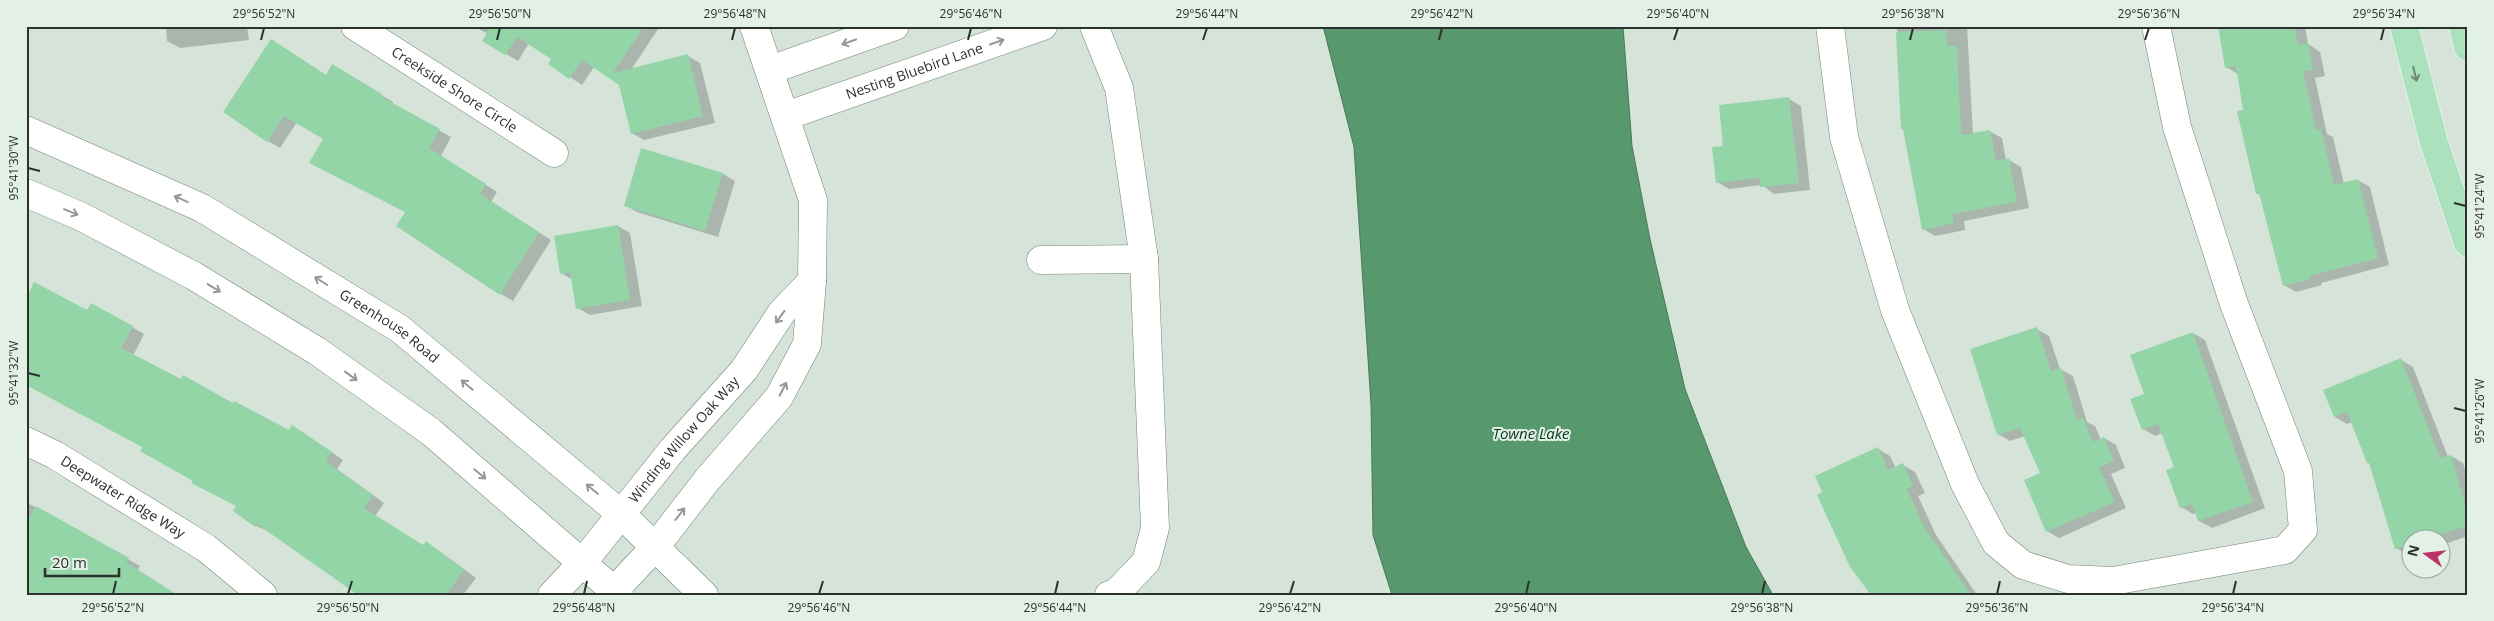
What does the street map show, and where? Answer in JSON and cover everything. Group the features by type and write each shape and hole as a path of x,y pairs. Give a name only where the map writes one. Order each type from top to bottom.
{"main road":[{"path":"2404,26 2434,143 2468,243"},
{"path":"2463,26 2468,47"}],"street":[{"name":"Creekside Shore Circle","path":"355,26 554,153"},
{"path":"26,193 80,216 194,276 317,351 431,432 583,562 614,593 656,546 707,480 779,397 806,344 812,281 813,200 754,26"},
{"path":"770,70 895,26"},
{"name":"Nesting Bluebird Lane","path":"786,116 1043,26"},
{"path":"1094,26 1119,88 1144,259 1155,528 1146,562 1117,592 1109,595"},
{"path":"1830,26 1844,138 1894,310 1965,484 1996,543 2023,564 2068,579 2113,581 2285,550 2303,530 2298,471 2234,304 2177,127 2156,26"},
{"name":"Greenhouse Road","path":"26,130 202,208 400,329 621,514 656,546 704,595"},
{"path":"1041,260 1144,259"},
{"name":"Winding Willow Oak Way","path":"552,595 583,562 673,449 744,370 782,312 812,281"},
{"name":"Deepwater Ridge Way","path":"26,441 55,455 206,548 263,595"}],"water":[{"name":"Towne Lake","path":"1323,26 1623,26 1632,146 1650,239 1685,389 1746,547 1773,595 1392,595 1373,535 1371,404 1354,147"}],"building":[{"path":"491,26 644,26 613,73 688,54 703,116 631,134 619,85 582,60 569,79 548,64 551,59 517,37 505,55 482,41"},
{"path":"2218,26 2294,26 2298,45 2308,43 2313,70 2303,71 2316,130 2321,129 2334,185 2358,179 2378,258 2310,276 2311,279 2283,286 2259,193 2256,194 2237,111 2243,110 2236,66 2225,68"},
{"path":"1946,30 1947,46 1957,46 1961,135 1990,130 1996,161 2009,158 2017,202 1952,214 1954,223 1922,230 1903,129 1901,129 1896,32"},
{"path":"271,39 326,75 332,64 382,94 380,96 440,129 429,148 486,184 480,194 539,232 500,295 396,226 405,212 309,163 323,139 284,116 267,142 223,112"},
{"path":"1789,97 1799,183 1760,187 1760,178 1716,183 1712,147 1723,146 1719,105"},
{"path":"641,148 723,173 705,231 624,206"},
{"path":"618,225 630,300 576,309 570,272 560,274 554,236"},
{"path":"34,282 87,310 91,303 133,326 121,348 181,379 183,375 233,403 234,401 289,430 292,425 332,452 326,462 373,495 364,508 423,545 426,541 464,570 446,595 358,595 257,524 255,527 233,511 236,506 191,483 193,481 140,451 142,447 26,385 26,299"},
{"path":"2037,327 2051,371 2061,368 2077,420 2083,418 2093,442 2104,437 2114,461 2099,467 2115,502 2046,532 2024,480 2040,473 2020,428 1997,435 1970,349"},
{"path":"2193,332 2253,502 2198,521 2192,504 2180,508 2166,470 2174,467 2158,424 2142,430 2130,399 2144,394 2130,355"},
{"path":"2401,358 2440,458 2451,455 2468,514 2468,526 2452,531 2452,528 2402,528 2402,547 2395,549 2369,463 2367,463 2347,412 2334,417 2323,390"},
{"path":"1878,447 1888,470 1903,463 1913,486 1907,489 1924,527 1971,595 1871,595 1850,567 1817,495 1822,492 1815,476"},
{"path":"36,506 129,558 126,562 177,595 26,595 26,522"}]}
